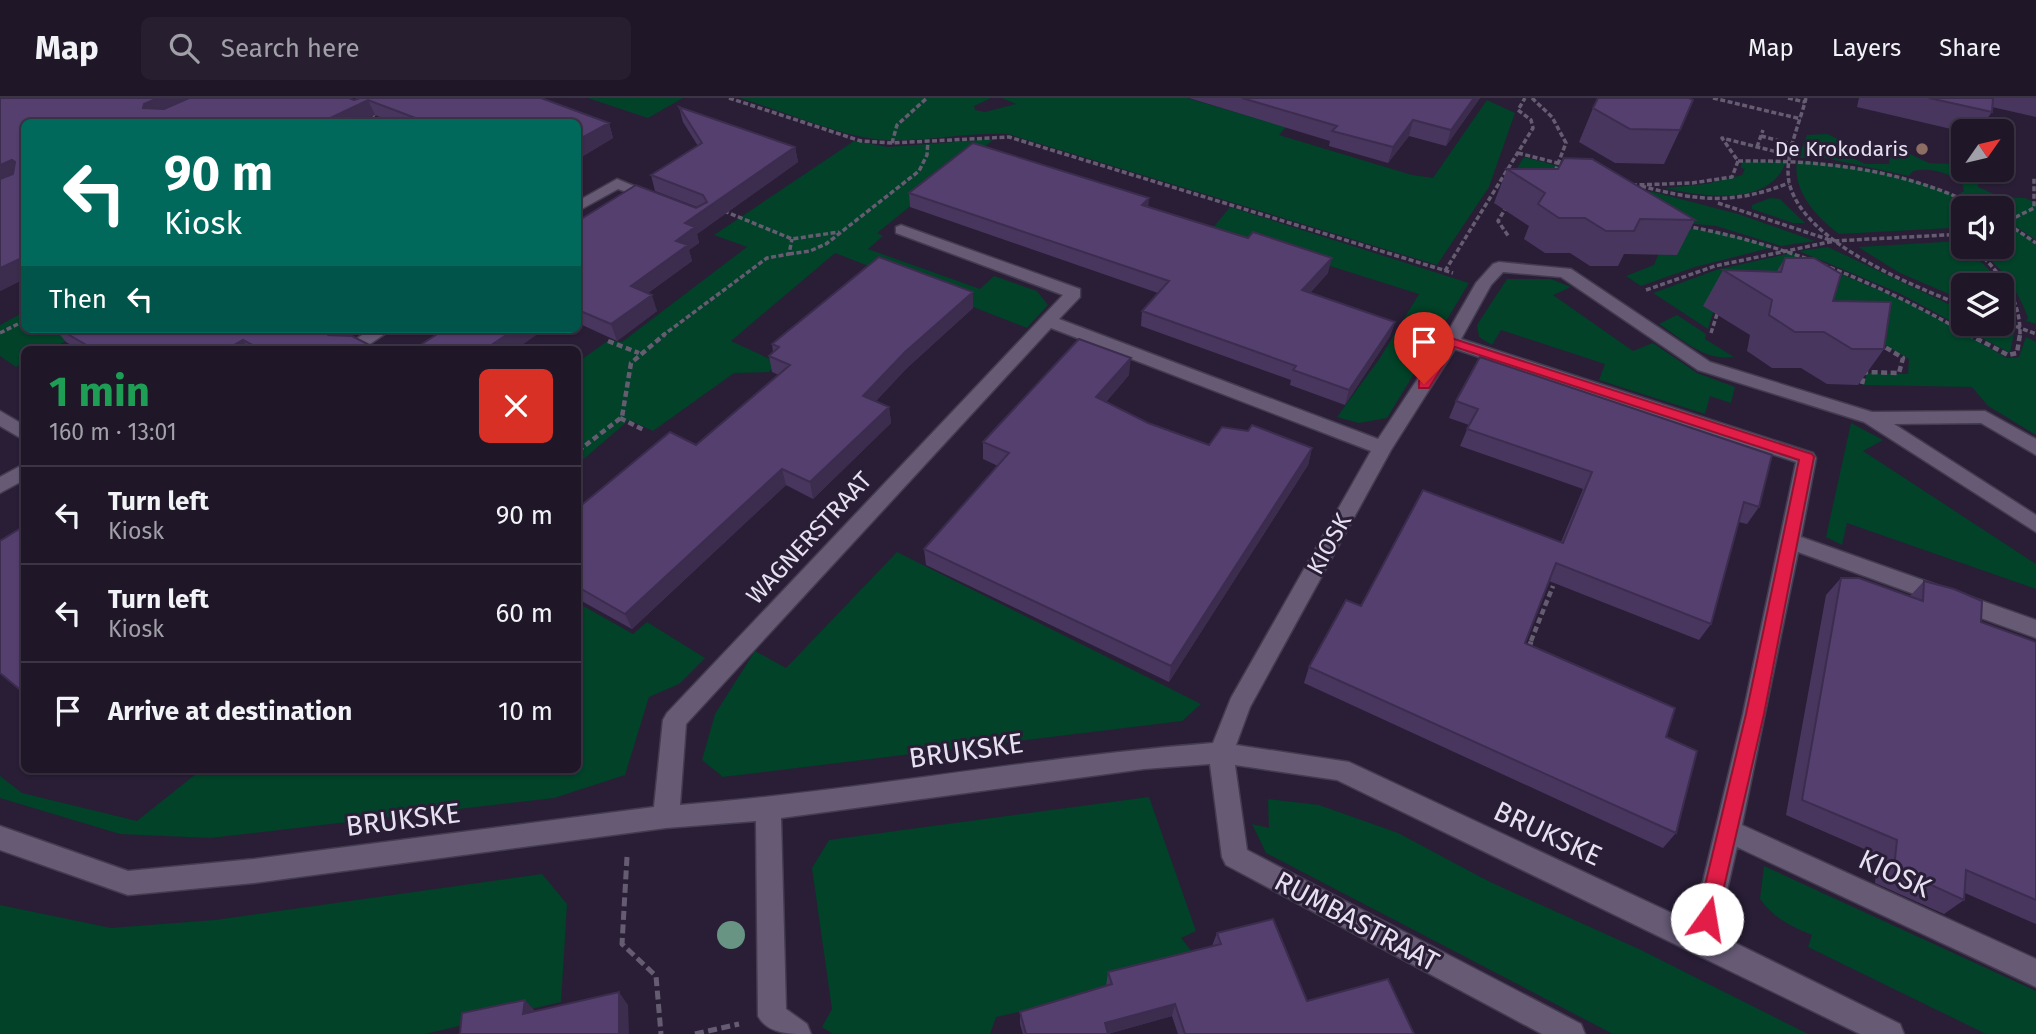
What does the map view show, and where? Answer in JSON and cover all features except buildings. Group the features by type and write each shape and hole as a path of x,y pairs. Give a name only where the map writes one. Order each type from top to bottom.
{"street":[{"path":"581,205 617,183 701,216"},
{"name":"WAGNERSTRAAT","path":"666,817 675,720 1074,293 901,230"},
{"name":"KIOSK","path":"1221,753 1239,705 1382,448 1451,342 1485,283 1500,267"},
{"path":"1500,267 1565,272 1704,366 1863,416 2036,525"},
{"path":"1047,321 1382,448"},
{"path":"355,346 377,333"},
{"path":"1451,342 1806,457 1728,831 1702,941"},
{"path":"1863,416 1985,417 2036,448"},
{"path":"0,417 21,432"},
{"path":"0,486 21,473"},
{"path":"1790,541 2036,629"},
{"name":"BRUKSKE","path":"0,838 128,883 254,871 629,821 768,809 1144,758 1221,753 1340,770 1702,941 1890,1034"},
{"name":"RUMBASTRAAT","path":"1221,753 1236,857 1571,1034"},
{"path":"768,809 772,1016 797,1034"},
{"name":"KIOSK","path":"1728,831 2036,972"}],"path":[{"path":"729,98 860,141 892,143 1009,136 1485,283"},
{"path":"892,143 897,125 928,98"},
{"path":"1446,271 1534,128 1531,120 1518,110 1525,98"},
{"path":"1532,98 1552,117 1566,143 1553,169 1555,179"},
{"path":"1713,98 1801,119"},
{"path":"1788,98 1805,100 1789,183 1802,209 1834,242"},
{"path":"367,110 378,119"},
{"path":"1757,147 1763,130"},
{"path":"1761,136 1795,145"},
{"path":"1738,161 1722,138 1792,158"},
{"path":"581,449 620,418 631,363 639,353 767,258 810,251 826,244 919,171 927,155 928,140"},
{"path":"1518,153 1570,166"},
{"path":"1738,161 1792,158 1855,165 1908,177 1958,196"},
{"path":"1635,185 1692,183 1732,177 1738,161"},
{"path":"2014,217 2034,208 2034,177"},
{"path":"1622,181 1718,202 1834,242 1878,267 1951,300"},
{"path":"1718,202 1762,195 1789,183"},
{"path":"1634,193 1635,185"},
{"path":"1500,267 1517,248 1498,221 1510,203"},
{"path":"701,216 715,207 792,239 840,232"},
{"path":"1680,225 1727,232 1791,251 1898,294 2008,355 2017,353 2023,329 2021,314 2007,284 1984,259"},
{"path":"2014,229 2036,243"},
{"path":"1637,285 1646,290 1715,265 1834,242 1951,237"},
{"path":"789,254 792,239"},
{"path":"1711,333 1718,309"},
{"path":"0,333 21,322"},
{"path":"2014,326 2036,334"},
{"path":"1863,416 1865,372 1899,373 1903,358 1875,340"},
{"path":"608,341 639,353"},
{"path":"620,418 645,430"},
{"path":"1526,656 1553,586"},
{"path":"629,821 622,944 656,976 661,1034"}],"green space":[{"path":"588,98 683,98 648,118"},
{"path":"740,98 991,98 974,106 975,110 985,112 1016,104 1002,98 1187,98 1286,127 1279,135 1412,175 1433,178 1487,100 1515,113 1489,187 1437,265 1008,134 900,140 869,138 832,129"},
{"path":"1827,134 1847,143 1845,154 1865,164 1889,164 1890,153 1910,154 1929,163 1951,164 1951,176 1932,170 1920,170 1913,171 1909,176 1825,158 1798,158 1807,135"},
{"path":"994,139 877,233 883,236 868,249 980,289 994,276 1037,291 1048,305 1027,328 835,253 731,341 774,361 776,366 769,372 734,373 653,431 629,420 581,461 581,360 609,340 622,342 747,247 714,235 854,141 888,147"},
{"path":"1524,157 1641,188 1666,225 1728,234 1774,247 1695,267 1641,286 1626,276 1654,265 1663,243 1505,188"},
{"path":"1786,161 1778,176 1766,186 1751,192 1716,196 1665,188 1706,184 1742,175 1745,169 1741,168 1742,162"},
{"path":"1797,161 1844,166 1891,174 1936,188 1956,196 1951,196 1951,228 1839,234 1822,220 1808,203 1798,183"},
{"path":"1978,182 1978,187 1999,196 1963,196 1959,194 1964,191 1962,183"},
{"path":"1650,191 1738,214 1815,241 1781,246 1716,226 1664,221 1640,194"},
{"path":"1770,198 1780,199 1805,223 1793,223 1752,209 1752,205"},
{"path":"2014,198 2025,198 2036,203 2036,240 2014,225"},
{"path":"1230,207 1469,283 1387,418 1359,423 1337,417 1380,358 1419,294 1212,229"},
{"path":"2014,229 2036,244 2036,324 2026,321 2028,318 2024,307 2014,289 2014,273 2002,273 1990,259 2014,259"},
{"path":"1951,242 1951,259 1978,259 1992,273 1951,273 1951,295 1900,273 1858,247"},
{"path":"1828,247 1951,305 1951,321 1899,293 1799,251"},
{"path":"1791,253 1912,304 1951,326 1951,336 1968,336 2007,358 2019,357 2026,337 2036,342 2036,435 1988,406 1972,387 1864,385 1867,373 1908,374 1909,359 1864,332 1722,284 1708,329 1653,293 1716,270"},
{"path":"1507,279 1551,279 1571,287 1553,295 1633,351 1653,343 1697,373 1735,387 1731,403 1710,396 1705,414 1599,380 1605,364 1501,330 1492,345 1479,337 1477,325"},
{"path":"21,314 21,333 82,333 56,346 21,346 21,364 16,367 0,356 0,325"},
{"path":"1677,315 1706,334 1705,339 1734,357 1703,353 1659,324"},
{"path":"1979,336 2013,336 2010,353"},
{"path":"1851,423 1883,440 1863,451 2036,564 2036,589 1847,523 1842,545 1826,537"},
{"path":"897,552 1201,704 1182,721 723,777 702,760 715,714 755,651 786,668"},
{"path":"581,605 633,634 647,622 705,658 679,684 649,697 625,775 554,798 210,838 120,834 0,798 0,776 22,793 137,821 197,773 581,773"},
{"path":"1149,797 1196,931 1181,938 1207,970 996,1017 990,1034 833,1034 822,1027 832,1009 812,868 829,840"},
{"path":"1268,799 1319,805 1398,833 1488,881 1641,950 1808,1034 1613,1034 1266,853 1252,824 1269,828"},
{"path":"1764,866 2036,991 2036,1034 1986,1034 1808,947 1812,935 1783,921 1760,899"},
{"path":"542,874 567,904 561,1002 425,1034 0,1034 0,905 111,928 215,920"}],"place":[{"name":"De Krokodaris","path":"1922,149"}],"route":[{"path":"1424,384 1451,342 1806,457 1755,714 1707,919"}]}
